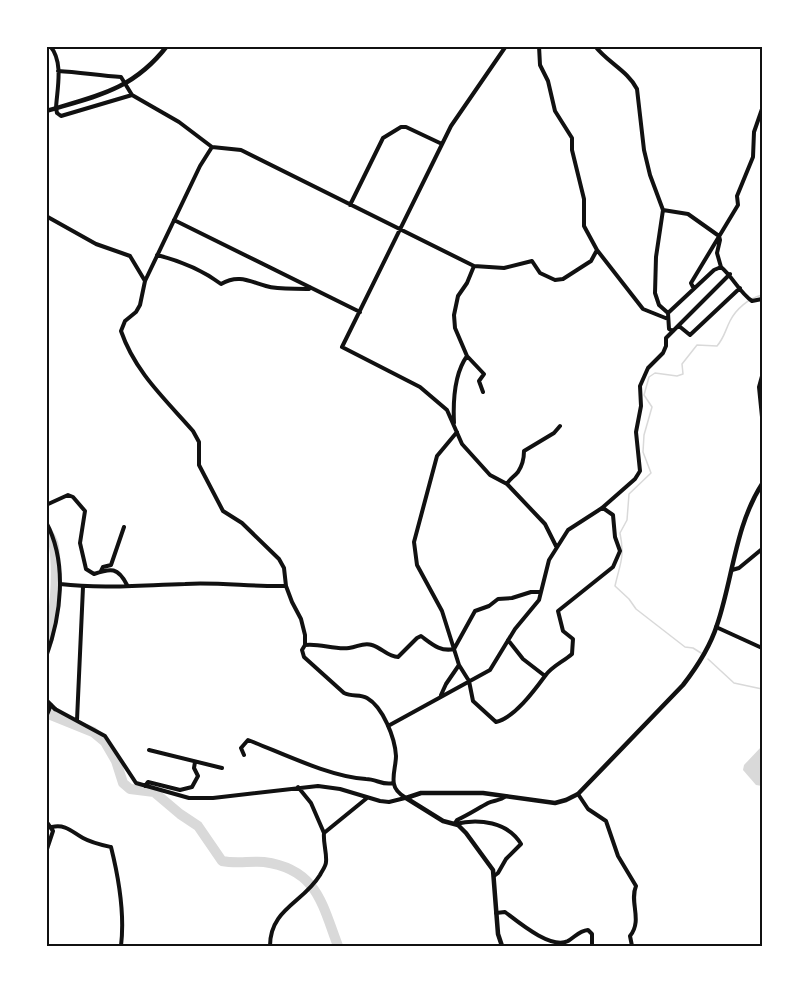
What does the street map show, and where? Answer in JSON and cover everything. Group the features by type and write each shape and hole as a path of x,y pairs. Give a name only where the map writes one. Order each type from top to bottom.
{"main road":[{"path":"46,111 93,99 118,88 142,73 167,46"},
{"path":"406,798 421,793 483,793 555,802 578,794 695,670 716,627 746,516 762,484"},
{"path":"46,700 53,706"},
{"path":"406,798 443,821 455,824 466,833 493,870 498,934 502,946"}],"street":[{"path":"50,46 59,65 56,108 57,113 61,116 132,95"},
{"path":"506,46 451,126 342,347 420,387 447,410 462,444 490,475 507,484 545,524 556,546"},
{"path":"539,46 540,65 548,81 555,111 572,138 572,150 584,199 584,226 597,250 644,309 668,319"},
{"path":"595,46 603,57 633,81 637,89 644,150 650,175 663,210 656,256 655,292 659,305 668,313"},
{"path":"58,71 121,76 132,95 179,122 212,147 242,150 474,266 504,268 532,261 540,273 555,280 563,279 591,261 597,250"},
{"path":"693,287 691,283 738,205 738,196 753,157 754,132 762,109"},
{"path":"350,205 383,138 401,127 406,127 442,144"},
{"path":"212,147 200,166 145,280 140,305 125,321 121,331 132,359 140,371 193,431 199,442 198,465 223,511 242,523 279,559 284,568 286,586 306,634 302,650 304,657 344,693 350,696 365,696 370,700 388,726 396,756 393,783 399,794 406,798"},
{"path":"663,210 688,214 719,236 717,253 721,267 730,274 752,301 762,299"},
{"path":"46,216 96,244 130,256 145,280"},
{"path":"174,220 360,312"},
{"path":"157,255 180,261 206,273 221,284 229,279 237,278 250,279 267,286 309,289 310,287"},
{"path":"474,266 467,283 458,296 454,315 455,328 467,356 484,374 479,381 483,392"},
{"path":"673,332 669,329 668,313 693,287 721,267"},
{"path":"388,726 490,670 508,640 535,607 549,560 568,530 625,490 640,471 636,432 641,406 640,386 648,368 663,354 666,338 730,274"},
{"path":"679,326 690,335 740,288"},
{"path":"454,426 454,395 462,363 467,356"},
{"path":"762,376 759,387 762,417"},
{"path":"507,484 518,471 524,451 554,433 560,426"},
{"path":"457,432 437,456 414,542 417,565 442,611 459,665 469,681 473,701 496,722 502,721 530,697 550,669 564,662 572,654 573,639 563,631 558,611 613,567 620,551 615,537 612,515 602,508"},
{"path":"46,505 68,495 74,497 85,511 80,543 82,558 89,572 94,574 115,570 123,576 126,585"},
{"path":"46,522 56,540 60,584 55,633 46,657"},
{"path":"101,571 103,567 111,565 124,527"},
{"path":"732,570 739,568 762,549"},
{"path":"60,584 83,587 186,583 248,587 286,586"},
{"path":"77,720 83,587"},
{"path":"454,649 475,611 498,600 531,592 541,592"},
{"path":"716,627 762,648"},
{"path":"305,645 340,648 352,648 362,644 373,645 392,657 398,657 422,636 438,648 454,649"},
{"path":"508,640 523,659 545,676"},
{"path":"441,695 459,665"},
{"path":"46,717 53,706 105,736 136,783 189,798 328,786 389,802 406,798"},
{"path":"244,754 241,748 248,740 336,773 360,780 393,783"},
{"path":"149,750 222,768"},
{"path":"146,786 148,782 180,790 192,787 198,776 194,768 195,762"},
{"path":"270,946 270,934 278,918 309,890 326,861 324,833 311,803 298,787"},
{"path":"578,794 588,809 606,821 618,856 636,886 633,892 636,928 630,936 632,946"},
{"path":"455,824 457,820 476,812 489,802 506,796"},
{"path":"324,833 367,798"},
{"path":"46,820 53,831 46,852"},
{"path":"455,824 483,821 497,824 517,838 521,844 494,876"},
{"path":"52,827 68,828 83,838 111,847 118,874 122,909 121,946"},
{"path":"496,913 505,912 537,936 548,940 568,940 581,931 588,930 592,934 592,946"}],"shaded area":[{"path":"762,746 762,786 756,785 743,770 744,765"}],"waterway":[{"path":"701,653 693,648 685,647 636,609 615,586 622,555 620,533 627,520 629,494 651,473 643,452 644,435 652,407 644,395 649,377 655,373 677,376 683,374 682,364 697,345 717,346 736,312 748,301 762,295"},
{"path":"46,529 53,544 56,570 54,611 46,648"},
{"path":"708,659 734,683 762,689"},
{"path":"46,713 93,732 105,742 116,761 123,783 130,789 154,792 198,826 222,861 264,862 296,872 315,891 322,903 338,946"}]}
